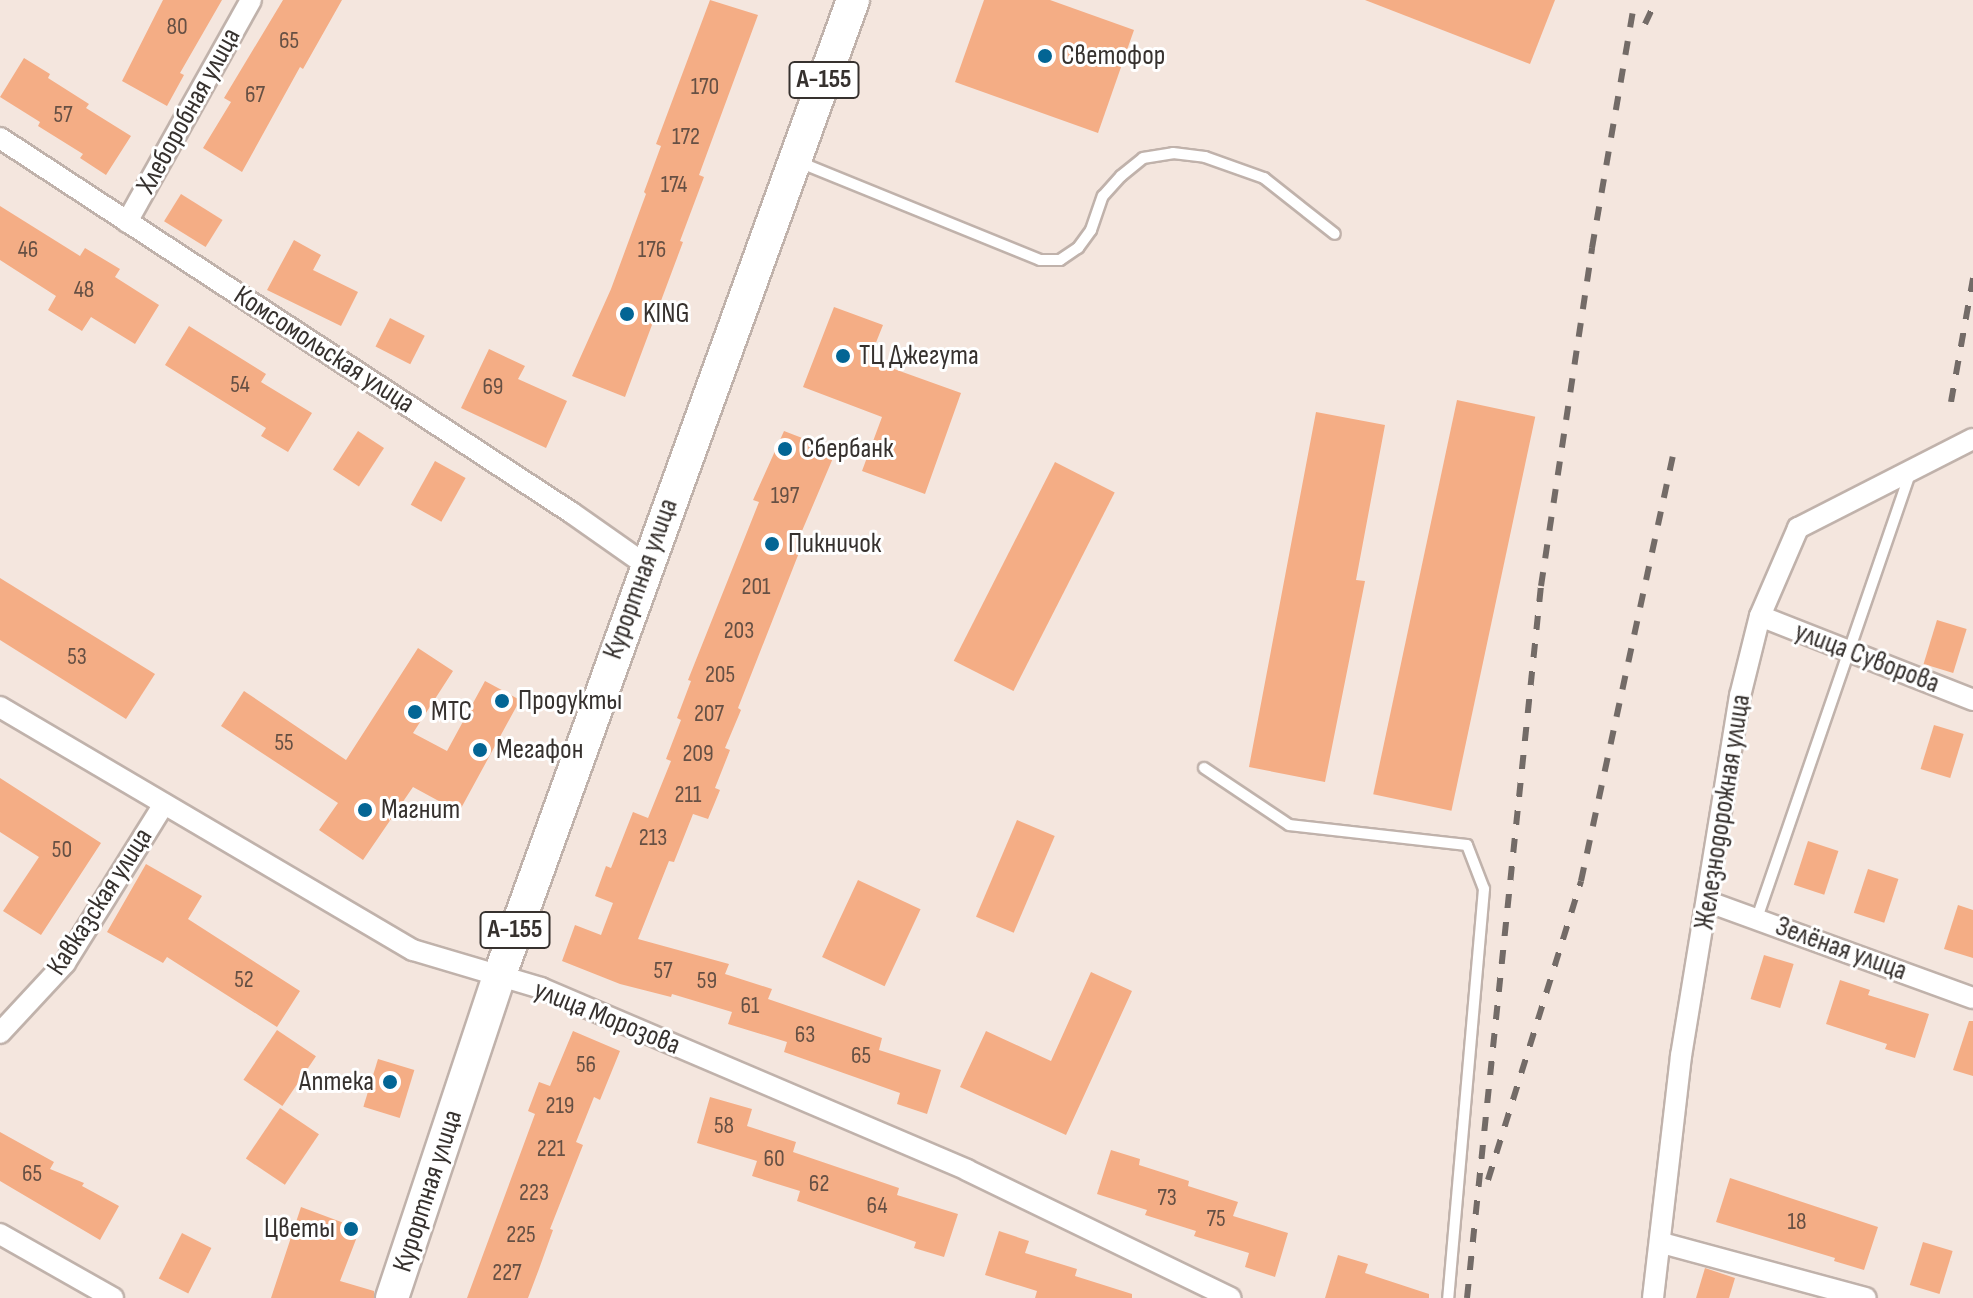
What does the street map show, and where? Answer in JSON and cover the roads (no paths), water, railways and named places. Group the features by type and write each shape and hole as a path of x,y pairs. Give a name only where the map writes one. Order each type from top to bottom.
{"main road":[{"name":"Курортная улица","path":"392,1298 499,977 853,0"}],"street":[{"name":"Хлеборобная улица","path":"127,222 251,0"},
{"name":"Комсомольская улица","path":"0,138 559,504 646,565"},
{"name":"Железнодорожная улица","path":"1653,1298 1662,1243 1681,1056 1709,902 1740,696 1760,616 1798,528 1912,467 1973,439"},
{"name":"улица Суворова","path":"1760,616 1973,700"},
{"name":"улица Морозова","path":"0,707 413,950 541,988 967,1170 1231,1298"},
{"name":"Кавказская улица","path":"0,1033 65,963 164,804"},
{"name":"Зелёная улица","path":"1709,902 1973,998"},
{"path":"0,1234 113,1298"},
{"path":"1662,1243 1866,1298"}],"lane":[{"path":"793,160 1040,260 1060,260 1078,248 1091,230 1103,196 1143,158 1173,153 1205,157 1264,178 1335,234"},
{"path":"1757,918 1912,467"},
{"path":"1204,768 1289,825 1467,845 1484,889 1448,1298"}],"railway":[{"path":"1467,1298 1541,586 1592,248 1635,0"},
{"path":"1645,24 1656,0"},
{"path":"1951,402 1973,278"},
{"path":"1488,1180 1581,881 1674,450"}],"place":[{"name":"Светофор","path":"1045,56"},
{"name":"KING","path":"627,314"},
{"name":"ТЦ Джегута","path":"843,356"},
{"name":"Сбербанк","path":"785,449"},
{"name":"Пикничок","path":"772,544"},
{"name":"Продукты","path":"502,701"},
{"name":"МТС","path":"415,712"},
{"name":"Мегафон","path":"480,750"},
{"name":"Магнит","path":"365,810"},
{"name":"Аптека","path":"390,1082"},
{"name":"Цветы","path":"351,1229"}]}
